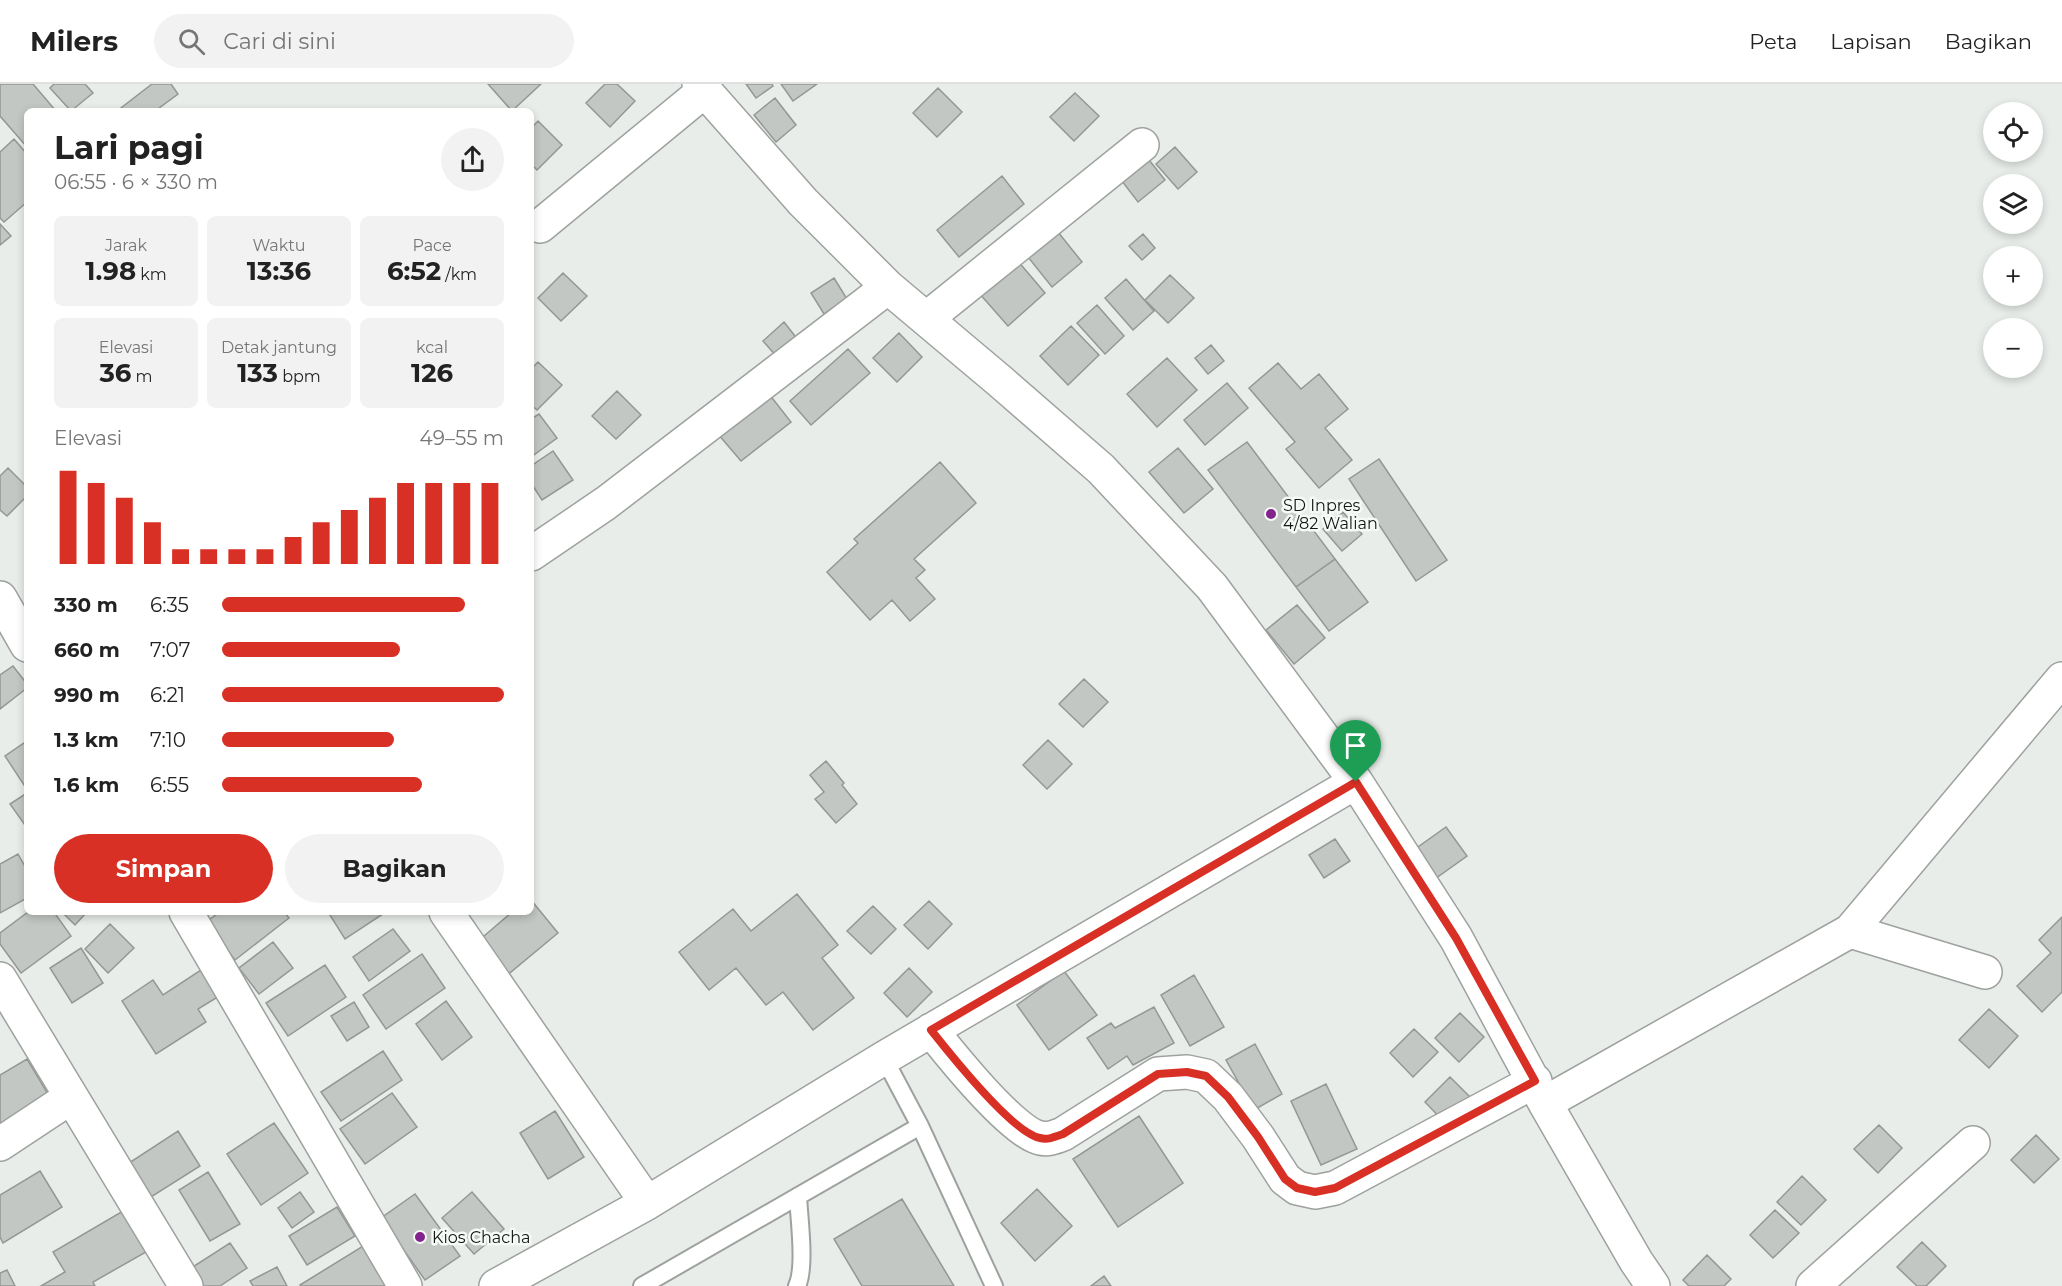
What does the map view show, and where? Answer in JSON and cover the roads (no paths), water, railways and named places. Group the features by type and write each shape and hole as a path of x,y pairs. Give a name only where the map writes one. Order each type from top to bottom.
{"street":[{"path":"540,226 701,87 803,202 888,287 1101,469 1212,587 1356,782 1456,938 1540,1092 1636,1261 1653,1286"},
{"path":"926,319 1142,145"},
{"path":"534,552 606,504 888,287"},
{"path":"0,598 24,640"},
{"path":"931,1030 979,1087 1025,1132 1039,1138 1049,1139 1063,1134 1158,1074 1187,1072 1206,1076 1234,1105 1285,1179 1297,1188 1315,1192 1335,1188 1540,1092 1850,931 2062,679"},
{"path":"496,1286 647,1203 931,1030 1356,782"},
{"path":"188,915 405,1286"},
{"path":"448,915 647,1203"},
{"path":"1850,931 1985,972"},
{"path":"0,979 186,1286"},
{"path":"0,1144 71,1097"},
{"path":"1813,1286 1973,1143"}],"lane":[{"path":"884,1058 920,1126 994,1286"},
{"path":"642,1286 920,1126"},
{"path":"797,1286 802,1265 798,1196"}],"place":[{"name":"SD Inpres 4/82 Walian","path":"1271,514"},
{"name":"Kios Chacha","path":"420,1237"}]}
